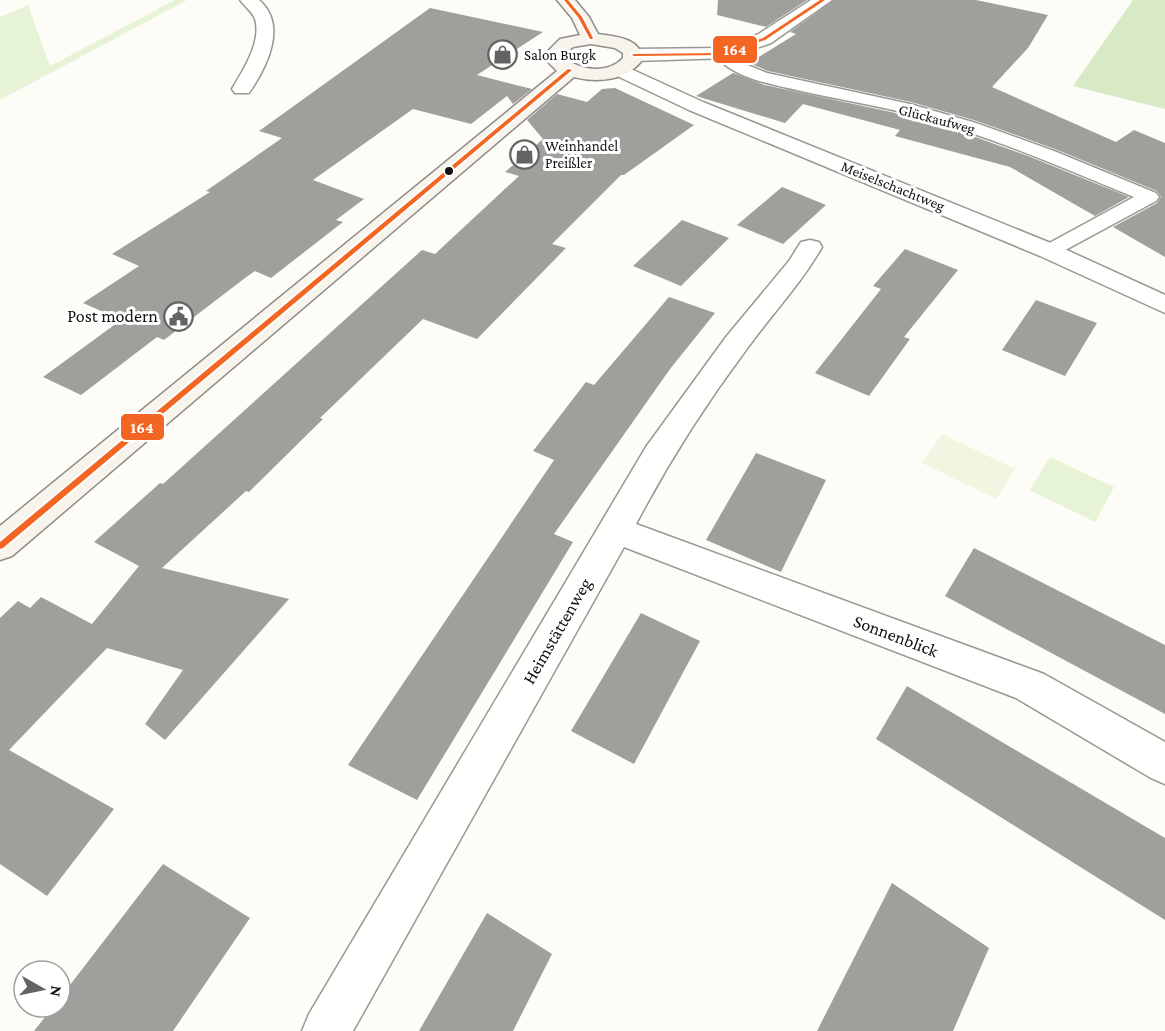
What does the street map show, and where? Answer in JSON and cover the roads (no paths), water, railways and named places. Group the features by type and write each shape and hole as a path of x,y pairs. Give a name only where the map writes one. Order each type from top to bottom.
{"main road":[{"path":"566,0 580,17 591,38"},
{"path":"591,38 621,42 632,51 627,63 594,74 570,70 556,60 555,53 567,43 591,38"},
{"path":"0,546 570,70"}],"street":[{"path":"242,88 260,59 266,30 262,13 249,0"},
{"path":"627,63 722,54 764,39 823,0"},
{"name":"Meiselschachtweg","path":"627,63 696,106 1049,251 1165,305"},
{"name":"Heimstättenweg","path":"326,1031 616,530 657,455 736,343 800,264 810,247"},
{"name":"Sonnenblick","path":"616,530 1030,686 1165,764"}],"lane":[{"name":"Glückaufweg","path":"722,54 739,66 788,82 943,118 1009,140 1149,197 1049,251"}],"place":[{"name":"Salon Burgk","path":"503,55"},
{"name":"Weinhandel Preißler","path":"524,155"},
{"name":"Post modern","path":"179,316"}]}
